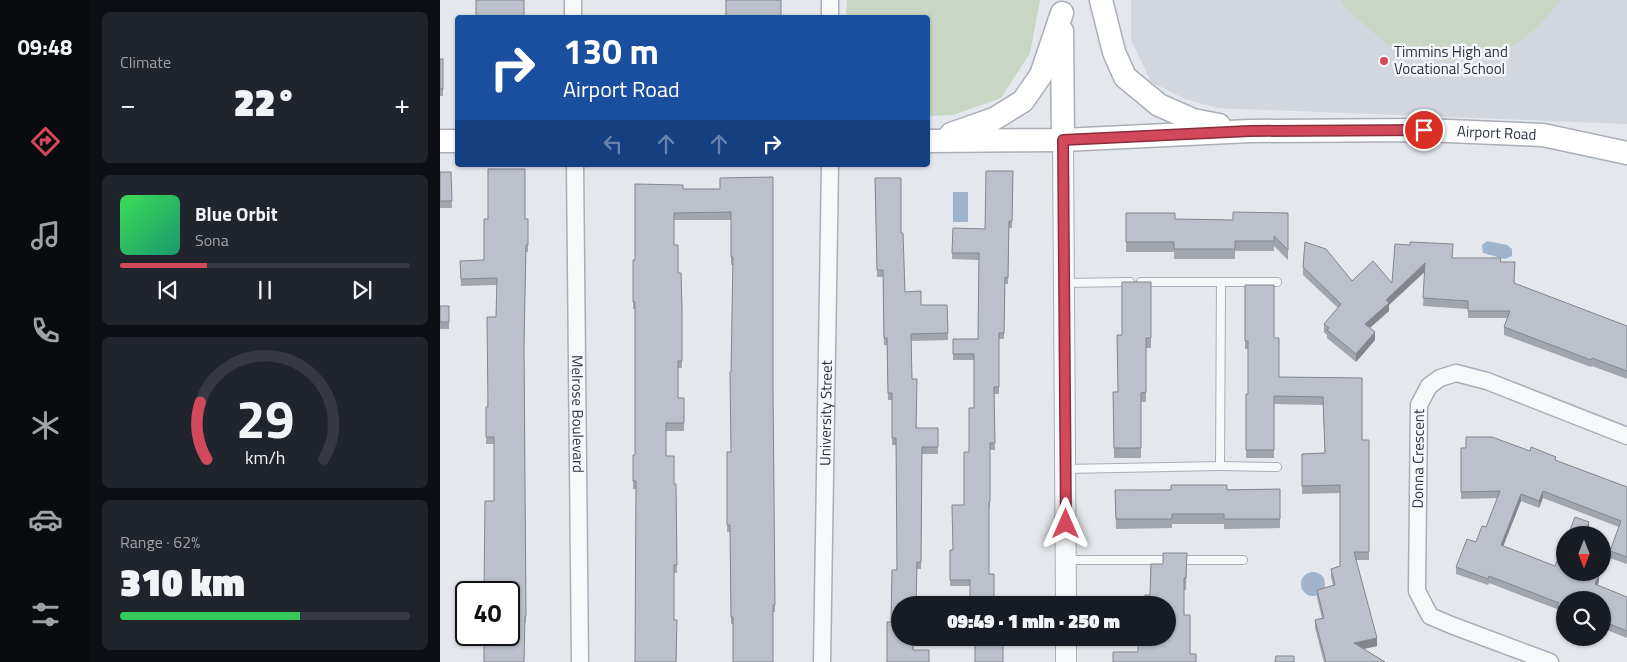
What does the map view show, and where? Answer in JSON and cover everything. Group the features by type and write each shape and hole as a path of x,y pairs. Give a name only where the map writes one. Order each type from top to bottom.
{"main road":[{"path":"1101,0 1114,52 1125,77 1159,105 1193,120 1250,131"},
{"path":"1063,140 1065,7"},
{"path":"930,140 994,119 1023,101 1041,76 1065,7"},
{"name":"Airport Road","path":"930,141 1063,140 1250,131 1424,130 1543,135 1627,153"},
{"path":"440,142 455,141"}],"street":[{"path":"573,0 573,15"},
{"path":"830,0 830,15"},
{"path":"1063,140 1066,596"},
{"name":"Melrose Boulevard","path":"575,167 580,662"},
{"name":"University Street","path":"822,662 830,167"},
{"name":"Donna Crescent","path":"1550,662 1451,626 1430,616 1417,591 1419,405 1429,386 1440,378 1456,373 1487,381 1627,436"},
{"path":"1066,646 1066,662"}],"lane":[{"path":"1220,466 1221,282"},
{"path":"1064,283 1277,282"},
{"path":"1065,469 1220,466 1277,467"},
{"path":"1066,560 1243,560"}],"shaded area":[{"name":"Timmins High and Vocational School","path":"1131,0 1627,0 1627,124 1217,108 1185,99 1151,82 1131,40"}],"green space":[{"path":"847,0 1040,0 1030,53 1001,98 953,115 930,116 930,15 846,15"},
{"path":"1341,0 1561,0 1538,27 1506,51 1444,61 1389,46 1344,7"}],"water":[{"path":"953,192 968,192 968,222 953,222"},
{"path":"1487,241 1507,245 1512,249 1512,256 1505,259 1483,253 1482,245"},
{"path":"1313,572 1318,573 1324,579 1324,589 1318,595 1313,596 1308,595 1302,589 1301,584 1302,579 1308,573"}],"building":[{"path":"476,0 524,0 524,15 476,15"},
{"path":"726,0 781,0 781,15 726,15"},
{"path":"440,59 443,59 443,89 440,89"},
{"path":"488,169 525,169 525,219 528,219 528,245 526,245 524,345 526,616 524,662 484,662 484,646 520,646 520,581 484,581 485,501 494,501 494,437 486,437 486,407 488,407 487,317 496,317 497,278 461,279 460,261 484,260 484,219 488,219"},
{"path":"986,171 1013,171 1012,221 1009,221 1008,278 1005,277 1004,333 999,333 999,387 994,387 995,443 990,443 989,574 994,574 994,596 970,596 970,580 950,580 950,550 953,550 952,505 964,505 964,452 969,452 969,408 974,408 974,354 953,354 953,339 978,339 979,253 952,253 953,228 985,229"},
{"path":"440,172 451,172 452,201 440,201"},
{"path":"773,177 775,605 773,605 773,662 733,662 730,525 727,525 727,452 731,452 730,372 733,257 731,257 731,212 674,213 674,245 678,245 678,273 681,273 682,307 682,361 678,361 678,398 684,398 684,423 666,423 666,456 674,456 674,484 676,484 677,565 674,565 674,620 677,620 676,662 635,662 636,481 633,481 633,455 635,455 635,302 633,302 633,260 635,260 635,184 683,185 683,189 720,189 720,178"},
{"path":"875,178 901,178 901,233 903,233 905,292 921,291 921,305 947,305 948,333 911,334 912,379 917,379 916,428 938,428 938,447 922,447 921,562 917,562 916,596 892,596 892,570 897,570 896,438 892,438 892,393 888,393 887,338 884,338 883,270 877,270"},
{"path":"1233,212 1288,213 1288,250 1274,236 1274,241 1235,241 1235,249 1174,249 1174,242 1126,242 1126,213 1175,213 1175,219 1233,220"},
{"path":"1305,242 1326,249 1352,281 1373,261 1392,283 1395,244 1410,245 1410,242 1453,244 1452,258 1501,258 1500,262 1515,262 1514,283 1627,326 1627,371 1592,358 1591,360 1504,327 1510,311 1468,311 1468,301 1423,298 1425,263 1386,300 1389,303 1365,324 1375,332 1356,354 1327,330 1329,328 1324,324 1341,304 1303,267"},
{"path":"1122,282 1151,282 1151,338 1146,338 1146,392 1141,393 1141,448 1114,448 1113,392 1118,392 1117,335 1122,335"},
{"path":"1245,285 1274,285 1274,338 1279,338 1279,377 1362,378 1362,440 1369,440 1369,552 1354,552 1377,638 1354,643 1385,662 1326,662 1315,620 1324,618 1317,590 1335,585 1331,569 1340,566 1340,485 1302,486 1302,454 1325,453 1323,397 1274,396 1274,450 1246,450 1248,341 1245,341"},
{"path":"440,306 449,306 449,322 440,322"},
{"path":"1466,437 1492,437 1530,451 1531,447 1556,457 1555,460 1627,487 1627,557 1611,551 1621,521 1543,491 1539,501 1521,494 1501,545 1555,566 1556,564 1556,581 1596,581 1595,584 1627,597 1627,631 1611,625 1611,591 1556,591 1556,602 1489,576 1488,579 1456,567 1467,539 1476,542 1482,526 1486,527 1500,491 1461,492 1461,448 1466,448"},
{"path":"1171,485 1227,485 1227,490 1280,489 1280,519 1224,519 1224,514 1172,514 1172,519 1116,519 1115,490 1171,490"},
{"path":"1575,517 1589,522 1587,526 1572,526"},
{"path":"1163,553 1187,553 1186,578 1184,578 1184,615 1190,615 1190,654 1196,654 1196,662 1113,662 1113,652 1138,652 1138,646 1176,646 1176,596 1145,596 1150,595 1151,564 1163,564"},
{"path":"887,622 891,622 891,646 913,646 913,650 929,650 929,662 887,662"},
{"path":"975,646 1003,646 1003,662 975,662"},
{"path":"1276,656 1294,656 1294,662 1275,662"}],"place":[{"name":"Timmins High and Vocational School","path":"1384,61"}],"route":[{"path":"1066,524 1063,140 1250,131 1424,130"}]}
